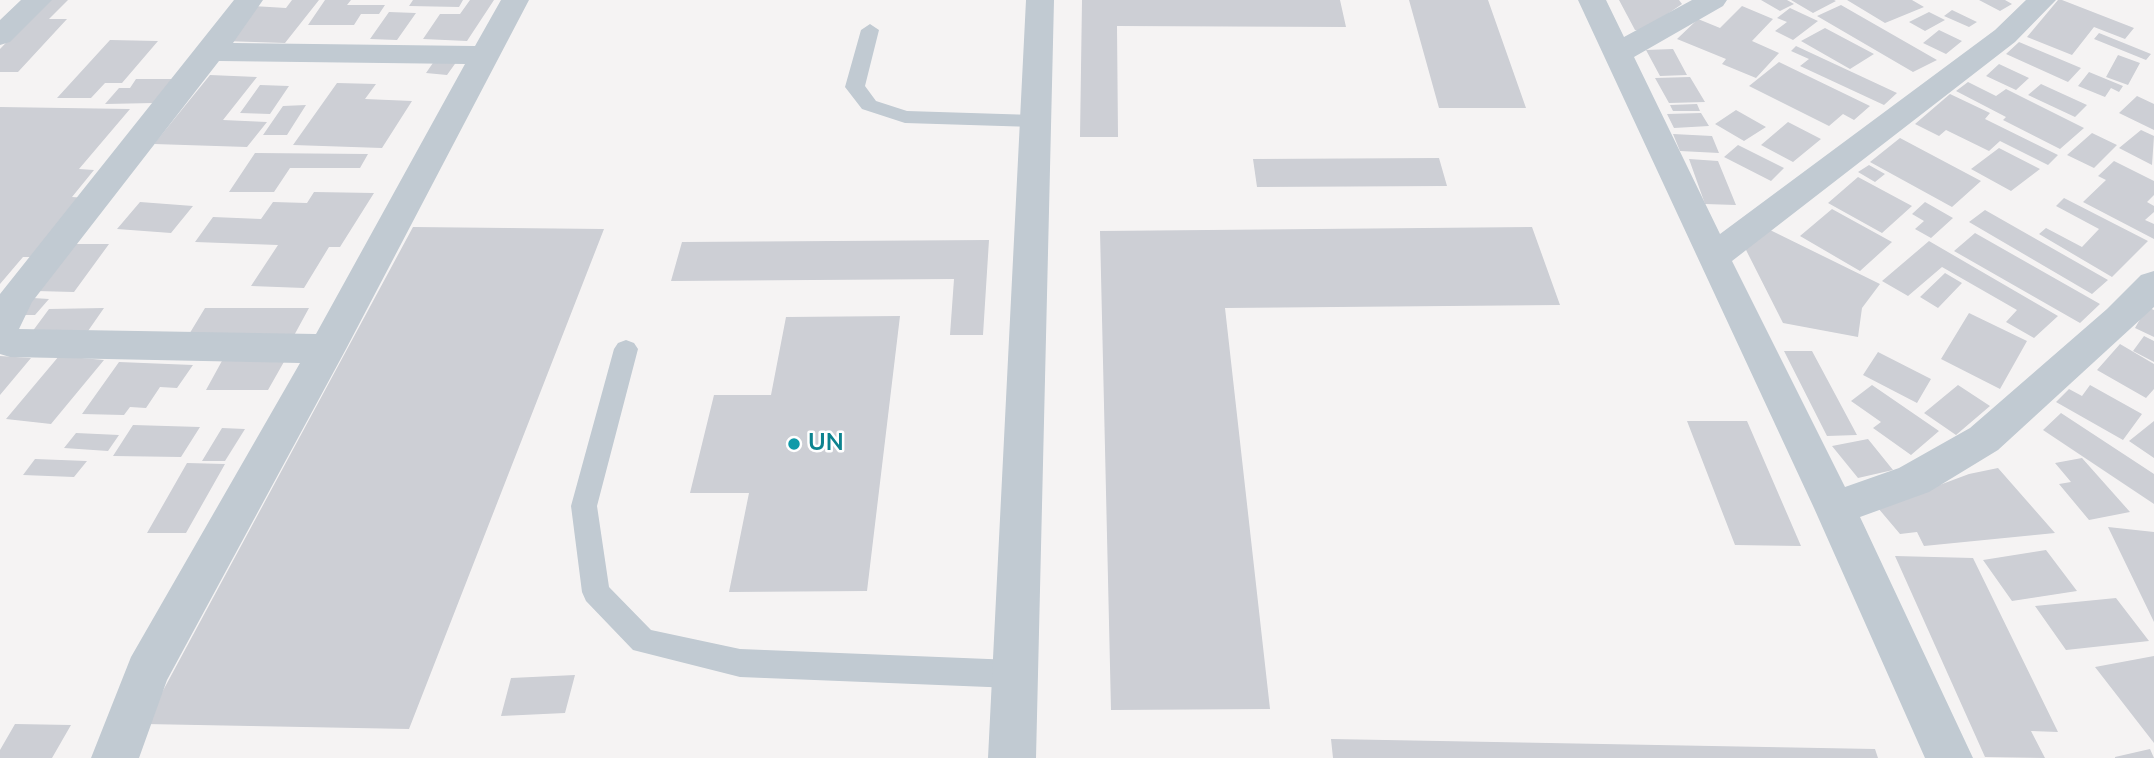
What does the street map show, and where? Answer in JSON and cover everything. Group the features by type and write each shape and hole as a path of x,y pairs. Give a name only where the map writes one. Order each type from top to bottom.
{"street":[{"path":"0,36 38,0"},
{"path":"249,0 211,52 18,294 0,330 10,343 327,349"},
{"path":"115,758 147,672 327,349 515,0"},
{"path":"1012,758 1013,674 1040,0"},
{"path":"1592,0 1835,508 1949,758"},
{"path":"1618,53 1713,0"},
{"path":"1713,257 2005,36 2042,0"},
{"path":"211,52 487,55"},
{"path":"1835,508 1914,480 1984,439 2120,318 2154,284"}],"lane":[{"path":"870,30 855,87 869,105 905,117 1034,121"},
{"path":"626,349 584,506 596,592 643,642 740,663 1013,674"}],"building":[{"path":"47,0 68,0 49,19 67,19 18,72 0,72 0,49"},
{"path":"292,0 319,0 285,43 224,41 253,6 286,8"},
{"path":"325,0 351,0 347,5 385,5 379,14 361,14 354,25 308,25"},
{"path":"413,0 463,0 459,7 409,6"},
{"path":"470,0 494,0 467,41 423,39 440,14 460,14"},
{"path":"1082,0 1340,0 1346,27 1117,26 1118,137 1080,137"},
{"path":"1409,0 1488,0 1526,108 1439,108"},
{"path":"1619,0 1679,0 1682,4 1644,30 1635,30"},
{"path":"1761,0 1787,0 1794,4 1780,11"},
{"path":"1791,0 1834,0 1836,1 1813,13"},
{"path":"1847,0 1912,0 1924,7 1885,23"},
{"path":"1979,0 2005,0 2012,4 2000,11"},
{"path":"2058,0 2134,28 2125,39 2094,27 2072,55 2027,37"},
{"path":"1841,5 1937,60 1913,72 1817,16"},
{"path":"1742,6 1773,19 1752,41 1779,53 1756,78 1722,64 1726,59 1677,39 1698,19 1720,28"},
{"path":"1790,8 1818,21 1793,40 1775,31 1787,22 1777,18"},
{"path":"1952,10 1977,22 1969,27 1944,16"},
{"path":"389,12 416,13 397,40 370,39"},
{"path":"1929,12 1945,20 1925,31 1909,22"},
{"path":"1825,28 1874,54 1850,69 1801,41"},
{"path":"1939,30 1962,41 1946,54 1923,43"},
{"path":"2099,33 2151,54 2146,60 2094,39"},
{"path":"110,40 158,41 122,83 105,83 91,98 57,98"},
{"path":"2019,42 2081,68 2068,82 2006,54"},
{"path":"1796,46 1897,93 1884,105 1800,66 1809,59 1791,51"},
{"path":"1673,49 1687,75 1660,76 1646,50"},
{"path":"2118,55 2140,63 2128,85 2106,77"},
{"path":"435,60 457,61 447,75 426,73"},
{"path":"1779,62 1870,106 1854,120 1843,114 1829,126 1749,86"},
{"path":"1999,64 2029,78 2016,90 1986,76"},
{"path":"2089,72 2123,86 2119,92 2111,88 2105,97 2078,86"},
{"path":"210,75 257,77 223,120 267,122 247,147 154,144"},
{"path":"1690,77 1705,102 1669,103 1655,78"},
{"path":"136,79 172,79 154,103 105,104 119,88 130,88"},
{"path":"1968,82 1996,96 2006,89 2084,128 2060,149 2003,120 2006,117 1956,91"},
{"path":"337,83 376,84 365,99 412,101 382,148 293,145"},
{"path":"2041,84 2087,105 2075,117 2028,95"},
{"path":"260,85 289,86 270,114 240,113"},
{"path":"1950,94 1990,113 1985,119 2058,155 2048,165 2000,141 1989,151 1946,130 1939,136 1915,124"},
{"path":"2137,96 2154,104 2154,130 2119,113"},
{"path":"1697,104 1700,111 1673,111 1670,105"},
{"path":"306,105 287,135 263,135 283,106"},
{"path":"0,107 130,109 79,169 94,170 72,197 87,198 39,257 23,257 0,284"},
{"path":"1736,110 1766,127 1744,141 1715,124"},
{"path":"1701,113 1709,126 1674,128 1667,114"},
{"path":"1788,122 1821,139 1793,162 1761,145"},
{"path":"2141,130 2154,136 2152,165 2119,148"},
{"path":"2092,133 2117,145 2094,168 2067,155"},
{"path":"1673,134 1712,136 1719,153 1680,151"},
{"path":"1900,138 1981,181 1952,207 1870,162"},
{"path":"1738,145 1784,168 1771,181 1724,157"},
{"path":"1999,148 2040,169 2011,191 1971,169"},
{"path":"255,153 368,154 360,168 290,168 274,192 229,192"},
{"path":"1439,158 1447,186 1257,187 1253,159"},
{"path":"1689,159 1718,161 1736,205 1705,204"},
{"path":"2114,161 2154,181 2154,195 2147,202 2154,206 2154,212 2145,220 2154,224 2154,239 2083,202 2106,180 2098,176"},
{"path":"1869,165 1885,174 1875,182 1858,172"},
{"path":"1858,177 1912,206 1882,233 1828,203"},
{"path":"314,192 374,193 340,247 329,247 304,288 251,286 278,245 195,242 213,217 261,219 273,202 307,203"},
{"path":"2064,198 2148,241 2112,277 2039,234 2046,228 2082,247 2099,229 2056,206"},
{"path":"140,202 193,206 171,233 117,229"},
{"path":"1925,202 1953,218 1931,238 1915,229 1924,221 1912,214"},
{"path":"1832,209 1892,242 1860,271 1800,236"},
{"path":"1985,210 2108,280 2092,294 1969,222"},
{"path":"413,227 604,229 409,729 145,724"},
{"path":"1532,227 1560,305 1225,308 1270,709 1111,710 1100,231"},
{"path":"1768,229 1880,284 1862,308 1858,337 1783,323 1745,248"},
{"path":"1975,233 2100,304 2080,323 1954,251"},
{"path":"989,240 983,335 950,335 954,279 671,281 682,242"},
{"path":"1929,241 2058,316 2034,338 2006,322 2017,310 1942,267 1908,296 1882,281"},
{"path":"71,244 109,244 74,292 36,291"},
{"path":"1945,273 1962,283 1938,308 1920,297"},
{"path":"33,298 49,299 35,315 19,315"},
{"path":"2147,307 2154,310 2154,337 2135,328"},
{"path":"104,308 88,331 32,332 49,309"},
{"path":"205,308 309,308 291,341 185,341"},
{"path":"1969,313 2027,341 2000,389 1941,359"},
{"name":"UN","path":"900,316 867,591 729,592 749,493 690,493 714,395 771,395 786,317"},
{"path":"2144,336 2154,341 2154,362 2133,351"},
{"path":"2120,344 2154,364 2154,389 2146,398 2097,370"},
{"path":"1784,351 1812,351 1857,435 1827,436"},
{"path":"1878,352 1931,379 1917,403 1863,375"},
{"path":"0,356 31,358 0,395"},
{"path":"59,356 104,360 51,424 6,419"},
{"path":"223,359 285,360 268,390 206,390"},
{"path":"119,362 193,365 177,388 160,387 146,408 130,407 124,415 82,414"},
{"path":"1872,385 1939,431 1911,455 1873,428 1881,422 1851,401"},
{"path":"1958,385 1990,406 1956,435 1924,413"},
{"path":"2090,385 2142,414 2123,440 2056,402 2069,389 2082,396"},
{"path":"2061,413 2154,474 2154,504 2043,430"},
{"path":"1687,421 1747,421 1801,546 1735,545"},
{"path":"2154,421 2154,458 2129,441"},
{"path":"133,425 200,427 181,457 113,456"},
{"path":"222,428 245,429 225,461 202,461"},
{"path":"76,433 119,435 108,451 64,448"},
{"path":"1868,439 1893,470 1858,478 1832,446"},
{"path":"2082,458 2130,512 2089,520 2059,484 2071,482 2055,463"},
{"path":"35,459 87,461 74,477 23,475"},
{"path":"187,463 225,464 186,533 147,533"},
{"path":"1998,468 2055,533 1924,546 1917,532 1900,534 1878,508 1969,474"},
{"path":"2108,527 2154,532 2154,622"},
{"path":"2046,550 2077,591 2012,601 1983,560"},
{"path":"1895,556 1973,558 2058,732 2031,731 2045,758 1985,757"},
{"path":"2116,598 2149,641 2066,650 2035,606"},
{"path":"2154,656 2154,743 2095,667"},
{"path":"575,675 565,713 501,716 511,678"},
{"path":"15,724 71,725 52,758 0,758 0,750"},
{"path":"1331,739 1875,749 1878,758 1333,758"},
{"path":"2150,749 2154,758 2115,758 2115,757"}],"place":[{"name":"UN","path":"794,444"}]}
